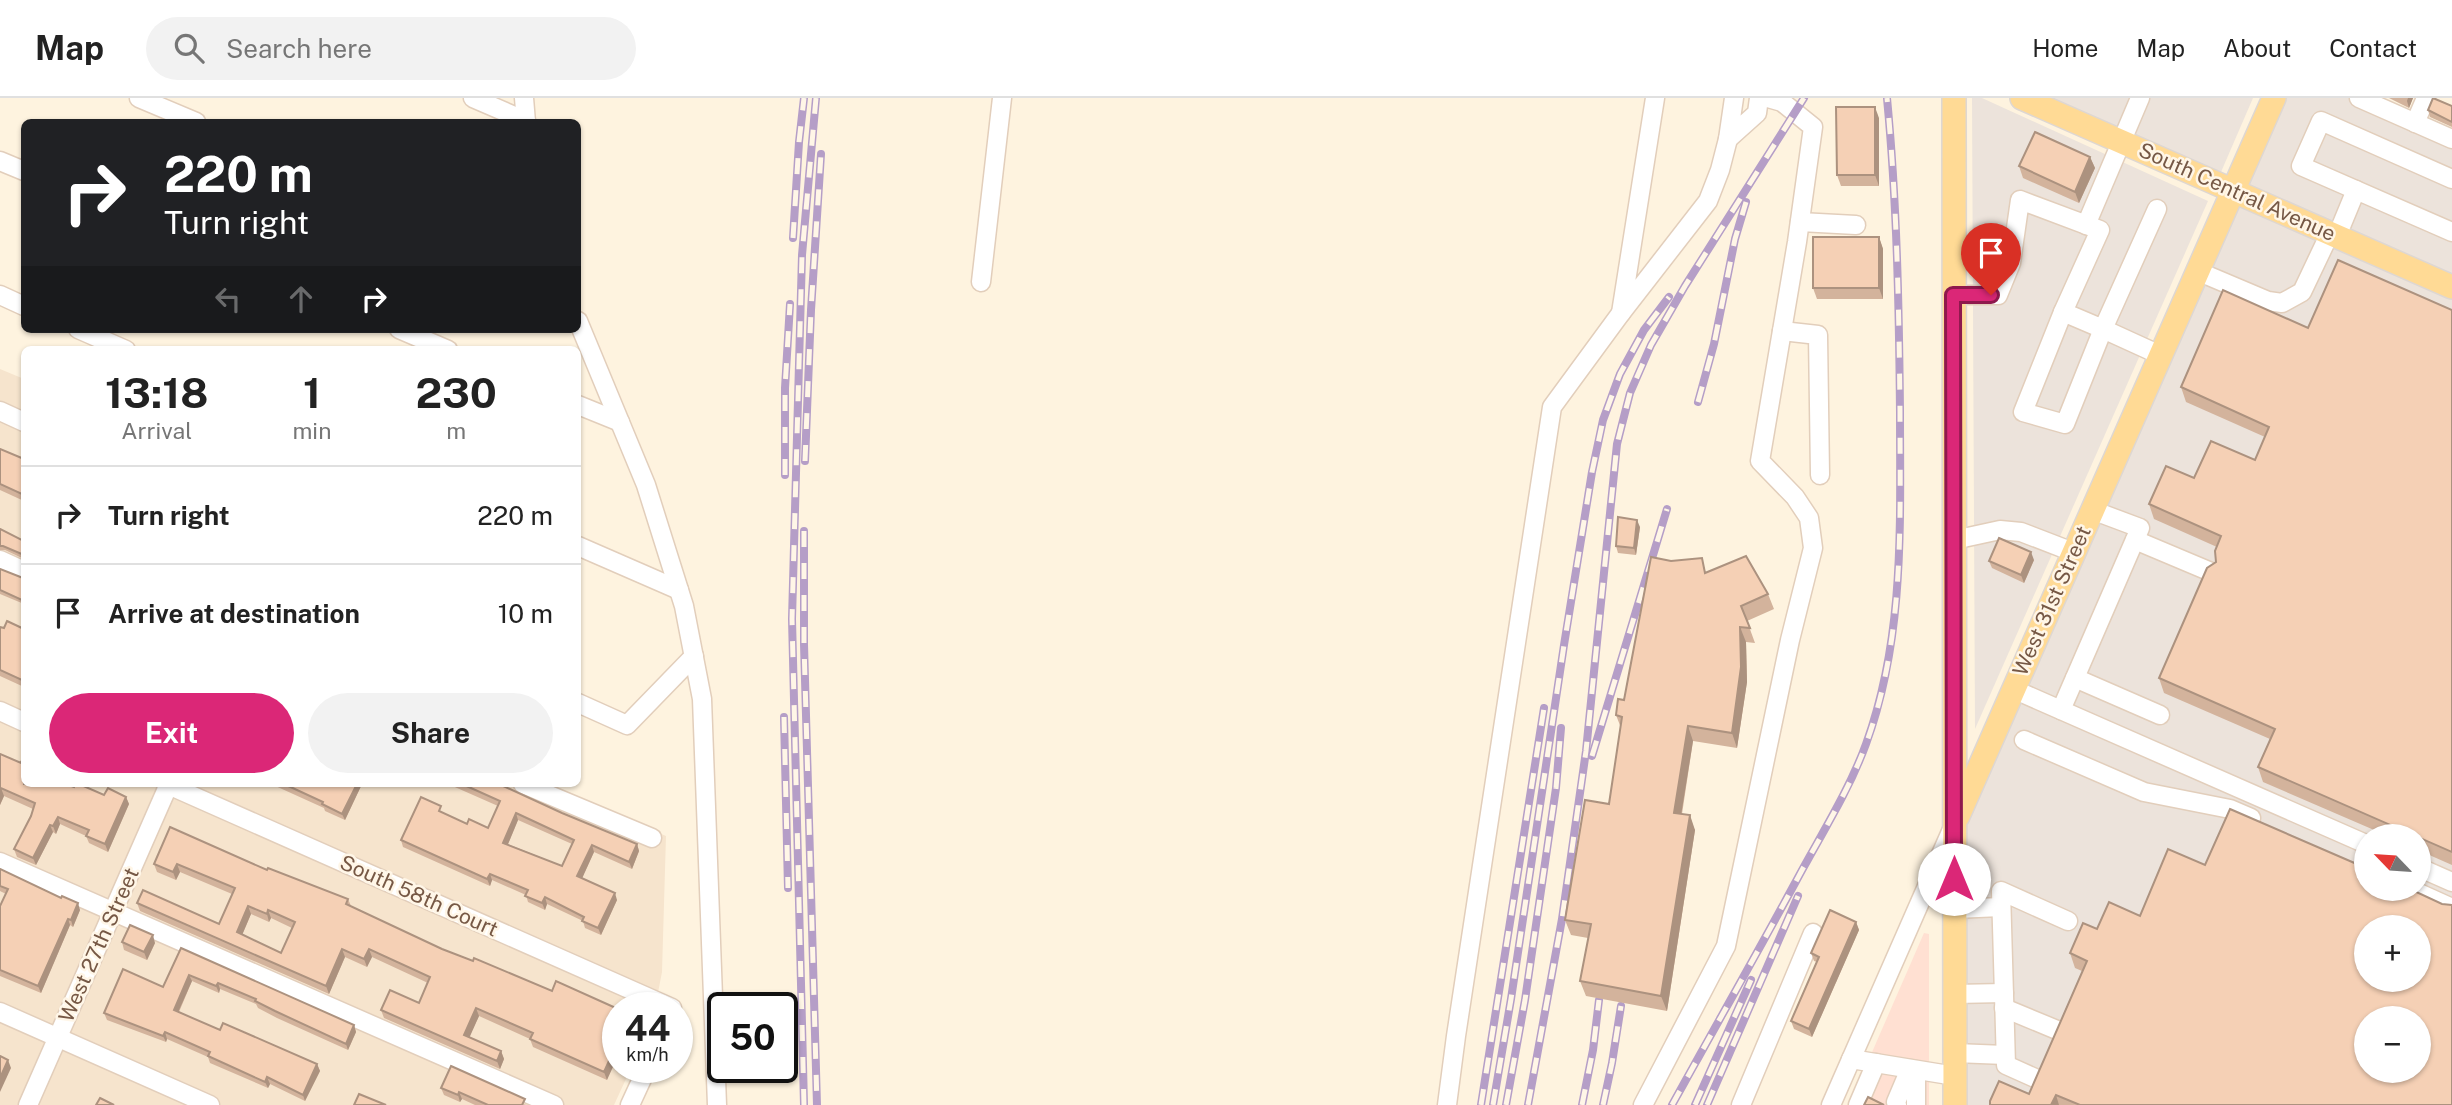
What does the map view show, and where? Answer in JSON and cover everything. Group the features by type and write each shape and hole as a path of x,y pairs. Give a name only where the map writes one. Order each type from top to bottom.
{"main road":[{"path":"1954,98 1955,1105"},
{"name":"South Central Avenue","path":"2022,98 2452,287"},
{"name":"West 31st Street","path":"1954,824 2274,98"}],"street":[{"path":"139,98 189,119"},
{"path":"473,98 519,119"},
{"path":"524,98 526,119"},
{"path":"981,282 1002,98"},
{"path":"1621,313 1655,98"},
{"path":"1447,1105 1552,407 1707,201 1720,170 1734,98"},
{"path":"1728,139 1757,113 1759,98"},
{"path":"1643,1105 1726,946 1790,639 1813,548 1809,518 1796,497 1760,461 1814,127 1782,103 1768,98"},
{"path":"2086,225 2140,98"},
{"path":"2360,98 2452,139"},
{"path":"2416,123 2426,98"},
{"path":"2452,179 2321,121 2301,166 2452,232"},
{"path":"0,160 21,170"},
{"path":"2197,271 2268,301 2282,303 2302,292 2356,190"},
{"path":"1953,295 1998,295 2011,263 2020,200 2100,230 2063,312 2023,412 2065,424 2103,329 2157,209"},
{"path":"1800,222 1856,225"},
{"path":"0,295 21,305"},
{"path":"2063,312 2160,355"},
{"path":"581,328 646,485 679,590 702,699 717,1105"},
{"path":"1782,331 1818,335 1819,475"},
{"path":"87,333 117,346"},
{"path":"408,333 439,346"},
{"path":"581,406 620,422"},
{"path":"0,411 21,421"},
{"path":"2062,710 2140,528 2092,510"},
{"path":"1954,540 2000,530 2021,532 2073,552"},
{"path":"2135,540 2211,572"},
{"path":"581,547 679,590"},
{"path":"0,560 21,570"},
{"path":"581,705 626,725 694,656"},
{"path":"2075,678 2160,715"},
{"path":"2013,689 2354,839"},
{"path":"0,711 21,721"},
{"path":"2024,740 2144,792 2230,809 2267,825"},
{"name":"West 27th Street","path":"28,1105 167,787"},
{"name":"South 58th Court","path":"175,787 636,992"},
{"path":"530,787 652,838"},
{"name":"West 31st Street","path":"1831,1105 1954,824"},
{"path":"0,862 554,1105"},
{"path":"2431,872 2452,881"},
{"path":"2035,1078 2006,1065 2001,891 2068,921"},
{"path":"2431,898 2452,908"},
{"path":"1955,909 2001,907"},
{"path":"1741,1105 1813,933"},
{"path":"1955,994 2004,1000 2057,1030"},
{"path":"0,1012 210,1105"},
{"path":"1851,1059 1913,1069 1955,1065 2005,1055"},
{"path":"1858,1105 1876,1063"},
{"path":"1894,1104 1913,1069"},
{"path":"1913,1069 1916,1105"},
{"path":"630,1105 640,1083"},
{"path":"707,1105 716,1084"}],"shaded area":[{"path":"1972,98 1982,98 2208,201 1975,729"},
{"path":"2048,98 2253,98 2221,172"},
{"path":"2277,98 2352,98 2452,142 2452,1105 1958,1105 1957,824"},
{"path":"0,369 21,378 21,787 554,787 666,836 662,972 658,992 602,992 602,1083 624,1083 614,1105 0,1105"},
{"path":"1924,933 1929,934 1929,1105 1849,1105"}],"building":[{"path":"2433,98 2452,106 2452,122 2428,110"},
{"path":"1836,107 1875,107 1875,175 1837,175"},
{"path":"2035,132 2090,157 2075,192 2019,166"},
{"path":"1813,237 1879,237 1879,288 1813,288"},
{"path":"2338,260 2452,310 2452,852 2431,843 2431,824 2388,824 2258,767 2275,729 2159,678 2207,568 2216,562 2215,551 2221,536 2149,504 2166,466 2194,478 2211,441 2255,460 2269,427 2181,387 2223,290 2308,328"},
{"path":"0,449 21,458 21,494 0,484"},
{"path":"1618,517 1637,520 1634,548 1616,546"},
{"path":"0,529 21,540 21,554 3,546 0,546"},
{"path":"1999,538 2031,552 2021,575 1989,561"},
{"path":"1746,556 1768,594 1741,606 1750,628 1740,627 1741,667 1732,733 1688,726 1674,813 1690,815 1661,996 1580,981 1591,924 1565,920 1585,800 1609,804 1622,717 1616,715 1618,699 1624,700 1651,557 1671,561 1702,558 1705,573"},
{"path":"0,569 21,577 21,600 0,590"},
{"path":"7,621 21,628 21,680 0,670 0,627 4,628"},
{"path":"0,754 21,763 21,787 86,787 104,795 108,788 126,797 105,844 86,836 89,830 58,817 53,826 50,825 33,858 14,849 35,803 1,788 0,791"},
{"path":"290,787 356,787 342,814 322,804 323,802"},
{"path":"469,787 506,787 637,844 629,862 592,845 577,876 615,893 598,928 582,921 584,917 545,897 542,903 525,896 528,890 490,874 487,879 401,840 421,797 441,806 439,811 467,824 469,819 488,828 500,801","holes":["516,813 574,840 562,866 503,843"]},
{"path":"2230,809 2354,863 2354,901 2431,901 2431,899 2452,905 2452,1105 2080,1105 2056,1095 2051,1105 1990,1105 1999,1081 2029,1094 2087,961 2070,953 2083,923 2097,929 2109,902 2140,916 2168,849 2205,865"},
{"path":"170,827 267,870 268,868 348,899 346,904 442,949 473,961 474,958 552,991 556,981 602,1002 602,1071 530,1039 533,1033 476,1008 464,1035 501,1051 497,1061 381,1010 390,990 419,1003 430,977 369,949 364,959 342,949 326,986 137,903 143,890 219,924 235,888 177,864 173,872 154,864","holes":["248,906 267,914 268,910 295,922 281,953 237,932"]},
{"path":"0,869 61,898 62,896 78,903 38,986 0,970 0,906 8,889 0,886"},
{"path":"1830,910 1856,922 1809,1029 1791,1021 1819,957 1811,953"},
{"path":"130,925 153,935 144,952 122,942"},
{"path":"181,948 354,1025 346,1044 255,1001 256,999 218,983 216,986 189,975 174,1010 220,1030 223,1023 317,1064 303,1095 267,1077 265,1082 208,1056 210,1052 165,1032 163,1036 104,1013 123,969 163,987"},
{"path":"0,1056 8,1060 0,1078"},
{"path":"451,1066 525,1099 522,1105 488,1105 459,1092 458,1095 441,1088"},
{"path":"359,1094 386,1105 354,1105"},
{"path":"1868,1097 1884,1105 1864,1105"},
{"path":"100,1098 114,1105 96,1105"}],"railway":[{"path":"793,238 804,98"},
{"path":"804,1105 792,619 802,255 816,98"},
{"path":"1528,1105 1562,919 1586,751 1617,444 1630,393 1651,345 1685,286 1804,98"},
{"path":"1672,1105 1852,777 1879,704 1888,663 1898,580 1900,454 1897,255 1887,98"},
{"path":"805,461 821,154"},
{"path":"1698,402 1746,202"},
{"path":"1493,1105 1564,645 1603,420 1620,374 1644,330 1669,297"},
{"path":"785,475 785,388 790,304"},
{"path":"1592,756 1667,509"},
{"path":"804,531 804,644 817,1105"},
{"path":"1481,1105 1544,708"},
{"path":"784,717 788,888"},
{"path":"1506,1105 1525,1000 1556,788 1561,728"},
{"path":"1707,1105 1798,896"},
{"path":"1695,1105 1751,980"},
{"path":"1582,1105 1599,1000"},
{"path":"1603,1105 1621,1006"}],"route":[{"path":"1954,879 1953,295 1991,295"}]}
